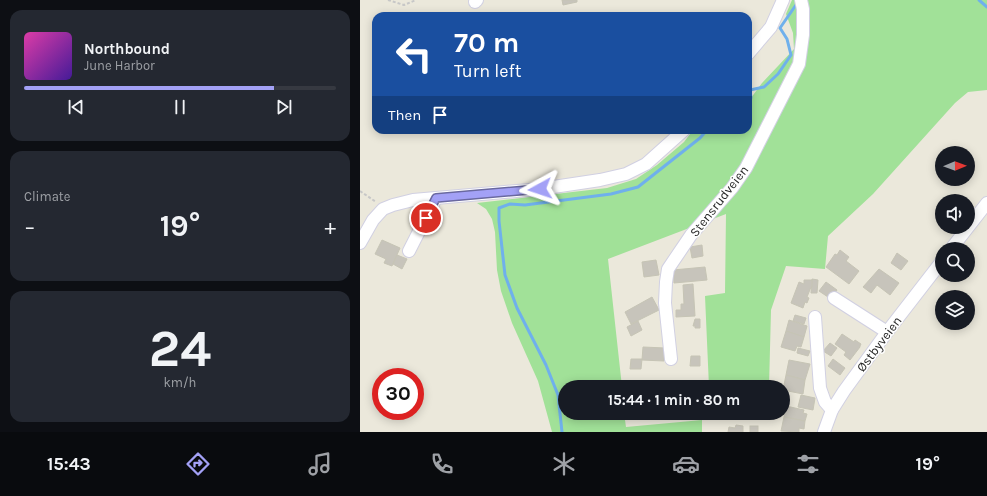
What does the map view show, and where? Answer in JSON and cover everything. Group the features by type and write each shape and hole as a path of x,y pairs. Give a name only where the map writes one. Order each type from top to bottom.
{"street":[{"path":"752,49 771,27 783,0"},
{"name":"Stensrudveien","path":"671,359 665,303 668,269 691,235 732,188 746,168 799,64 803,35 803,9 801,0"},
{"path":"360,243 373,220 383,209 392,205 413,200 540,189 600,180 626,174 646,164 680,134"},
{"path":"409,252 436,198"},
{"path":"956,242 987,203"},
{"name":"Østbyveien","path":"824,432 832,410 887,332 935,270"},
{"path":"834,298 887,332"},
{"path":"815,317 820,388 825,402 832,410"}],"path":[{"path":"388,0 404,5 416,0"},
{"path":"360,191 373,199 383,209"}],"green space":[{"path":"792,0 987,0 987,90 968,92 955,103 873,194 828,236 825,269 786,266 771,310 769,380 709,380 705,296 725,293 726,214 608,259 621,380 558,380 558,420 625,420 626,427 702,420 702,432 552,432 538,381 512,323 501,291 497,270 495,232 492,219 486,209 477,203 607,188 636,179 657,165 684,142 690,134 752,134 752,97 762,83 794,49 793,33 786,14"}],"building":[{"path":"562,0 577,0 577,2 563,5"},
{"path":"382,240 400,248 392,266 384,263 386,259 375,254"},
{"path":"702,245 703,256 692,258 690,247"},
{"path":"840,250 849,257 846,261 859,271 849,284 826,267 835,254 837,255"},
{"path":"897,253 908,261 901,270 891,263"},
{"path":"397,255 407,259 402,269 393,264"},
{"path":"656,260 659,275 644,277 642,262"},
{"path":"705,267 707,280 674,283 673,270"},
{"path":"879,269 899,283 890,295 877,285 871,293 863,287"},
{"path":"812,279 818,280 817,293 811,293"},
{"path":"804,280 812,280 812,287 807,297 809,298 807,303 805,302 803,308 791,303 799,282 804,284"},
{"path":"826,282 837,290 831,299 819,291"},
{"path":"693,284 695,316 676,317 676,310 681,310 681,304 684,304 683,285"},
{"path":"652,297 659,310 631,324 625,312"},
{"path":"795,315 806,318 804,324 793,321"},
{"path":"695,319 700,319 700,328 695,328 695,326 693,326"},
{"path":"789,320 807,326 804,337 786,331"},
{"path":"638,321 642,330 631,336 627,327"},
{"path":"786,331 804,337 801,347 797,346 795,351 781,347"},
{"path":"842,334 854,342 855,340 861,344 850,360 844,355 846,352 835,344"},
{"path":"830,343 837,348 831,356 823,351"},
{"path":"643,347 665,348 664,361 642,360"},
{"path":"798,348 810,351 808,356 797,353"},
{"path":"691,356 700,356 700,366 690,366"},
{"path":"631,359 642,359 641,369 630,369"},
{"path":"833,359 845,368 840,375 828,366"},
{"path":"789,360 810,364 805,380 786,375"},
{"path":"786,375 805,380 803,394 790,391 790,380 785,380"},
{"path":"801,395 815,398 813,410 798,407"},
{"path":"790,407 804,410 803,413 807,414 805,421 790,418"},
{"path":"790,418 805,421 804,429 799,428 799,432 781,431 783,420 790,420"},
{"path":"736,425 743,426 743,432 728,432 729,427 735,428"},
{"path":"750,426 758,426 758,432 750,432"}],"waterway":[{"path":"979,0 987,7"},
{"path":"752,90 764,87 778,74 791,55 787,39 780,28 798,2"},
{"path":"562,432 558,395 546,365 517,308 505,275 499,208 510,204 525,205 611,194 638,187 704,134"}],"route":[{"path":"426,218 436,198 540,189"}]}
